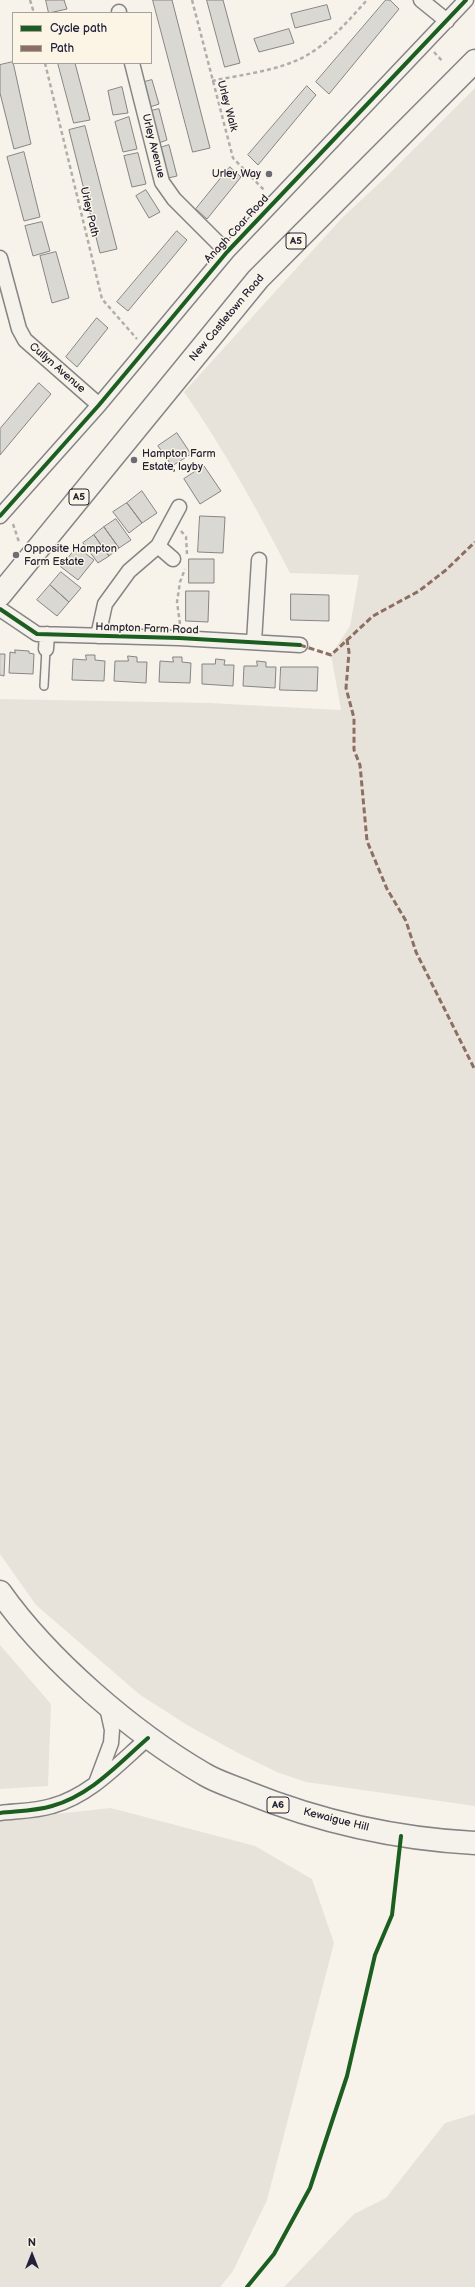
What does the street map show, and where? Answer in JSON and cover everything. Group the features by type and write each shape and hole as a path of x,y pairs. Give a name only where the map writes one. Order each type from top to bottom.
{"highway":[{"name":"New Castletown Road","path":"0,595 258,279 475,61"},
{"name":"A6","path":"0,1592 52,1655 106,1702"},
{"name":"Kewaigue Hill","path":"106,1702 148,1738 205,1775 281,1806 401,1836 475,1843"}],"street":[{"path":"421,0 447,21"},
{"name":"Anagh Coar Road","path":"0,516 99,406 227,252 466,0"},
{"name":"Urley Avenue","path":"132,64 162,182 174,198 227,252"},
{"name":"Cullyn Avenue","path":"0,258 19,329 25,340 99,406"},
{"path":"98,636 106,604 129,571 158,546 179,507"},
{"path":"158,546 180,559"},
{"path":"254,642 259,560"},
{"name":"Hampton Farm Road","path":"0,609 37,634 179,638 300,645"},
{"path":"46,649 47,634"},
{"path":"95,1785 111,1743 112,1730 106,1702"},
{"path":"0,1813 51,1807 80,1796 95,1785 148,1738"}],"lane":[{"path":"44,686 46,649"}],"path":[{"path":"30,0 34,12"},
{"path":"212,81 279,66 309,54 339,31 367,0"},
{"path":"169,528 181,531 186,536 188,546 180,559"},
{"path":"179,638 180,619 177,602 180,582 186,567"}],"shaded area":[{"path":"475,88 475,1806 306,1782 279,1773 240,1754 187,1725 139,1694 36,1605 0,1554 0,699 209,703 341,710 331,655 350,626 359,575 290,573 240,481 184,392 343,217 387,176"},
{"path":"0,1645 51,1704 48,1786 0,1789"},
{"path":"111,1808 255,1846 312,1879 334,1943 267,2200 233,2271 220,2287 0,2287 0,1820"},
{"path":"475,2114 475,2287 284,2287 354,2214 386,2198 445,2123"}],"building":[{"path":"46,0 64,0 67,9 49,12"},
{"path":"153,0 172,0 210,148 193,152"},
{"path":"207,0 223,0 240,63 225,67"},
{"path":"386,0 390,0 399,9 329,94 316,82"},
{"path":"327,5 331,19 295,28 291,14"},
{"path":"289,29 294,43 259,52 254,39"},
{"path":"12,62 13,64 31,144 14,149 0,93 0,65"},
{"path":"58,64 75,64 90,120 74,123"},
{"path":"152,80 159,104 147,108 140,83"},
{"path":"307,86 316,95 258,165 248,155"},
{"path":"122,87 128,113 113,115 108,91"},
{"path":"159,109 167,140 156,144 147,112"},
{"path":"129,117 137,149 123,152 115,122"},
{"path":"85,126 117,249 100,253 69,130"},
{"path":"169,145 177,176 164,179 157,149"},
{"path":"24,152 40,217 24,221 7,157"},
{"path":"138,153 146,184 132,187 124,156"},
{"path":"230,167 241,177 207,219 196,209"},
{"path":"146,190 160,212 149,218 136,196"},
{"path":"42,222 50,251 33,256 25,226"},
{"path":"177,231 187,240 128,311 117,302"},
{"path":"56,252 69,298 52,303 40,256"},
{"path":"97,318 108,328 77,367 66,357"},
{"path":"39,383 51,394 0,455 0,429"},
{"path":"177,433 191,454 172,466 158,446"},
{"path":"204,466 221,491 200,504 184,479"},
{"path":"142,491 157,513 142,523 127,503"},
{"path":"127,503 142,523 129,533 113,512"},
{"path":"200,516 225,517 223,553 198,552"},
{"path":"116,519 131,540 119,548 104,527"},
{"path":"104,527 119,548 109,556 94,535"},
{"path":"94,535 109,556 98,563 83,543"},
{"path":"77,547 94,560 78,580 61,567"},
{"path":"189,559 214,559 214,583 189,583"},
{"path":"61,572 81,588 69,602 50,585"},
{"path":"50,585 69,602 57,616 37,600"},
{"path":"186,591 209,591 208,622 186,621"},
{"path":"291,594 329,595 329,621 291,620"},
{"path":"15,650 29,651 29,653 34,654 33,674 9,673 10,652 15,653"},
{"path":"0,654 5,654 4,676 0,675"},
{"path":"86,655 95,655 95,660 105,661 104,681 72,680 73,659 86,660"},
{"path":"128,656 137,657 137,662 147,662 146,683 114,681 115,661 128,661"},
{"path":"173,657 182,657 182,662 191,663 190,683 159,682 160,661 173,662"},
{"path":"216,659 225,660 224,665 234,665 233,686 202,684 202,664 215,664"},
{"path":"257,661 266,662 266,667 276,667 275,688 243,686 244,666 257,666"},
{"path":"281,667 318,667 317,691 280,690"}],"marked path":[{"path":"300,645 331,655 373,616 419,591 446,570 475,542"},
{"path":"347,639 349,652 346,688 354,718 354,750 360,765 367,841 387,889 406,921 416,952 475,1070"}],"cycle path":[{"path":"0,516 99,405 227,252 466,0"},
{"path":"0,609 37,634 179,638 300,645"},
{"path":"0,1813 46,1808 66,1801 92,1787 148,1738"},
{"path":"247,2287 274,2254 310,2188 347,2076 375,1955 392,1915 401,1836"}],"place":[{"name":"Urley Way","path":"269,174"},
{"name":"Hampton Farm Estate, layby","path":"134,460"},
{"name":"Opposite Hampton Farm Estate","path":"16,555"}]}
